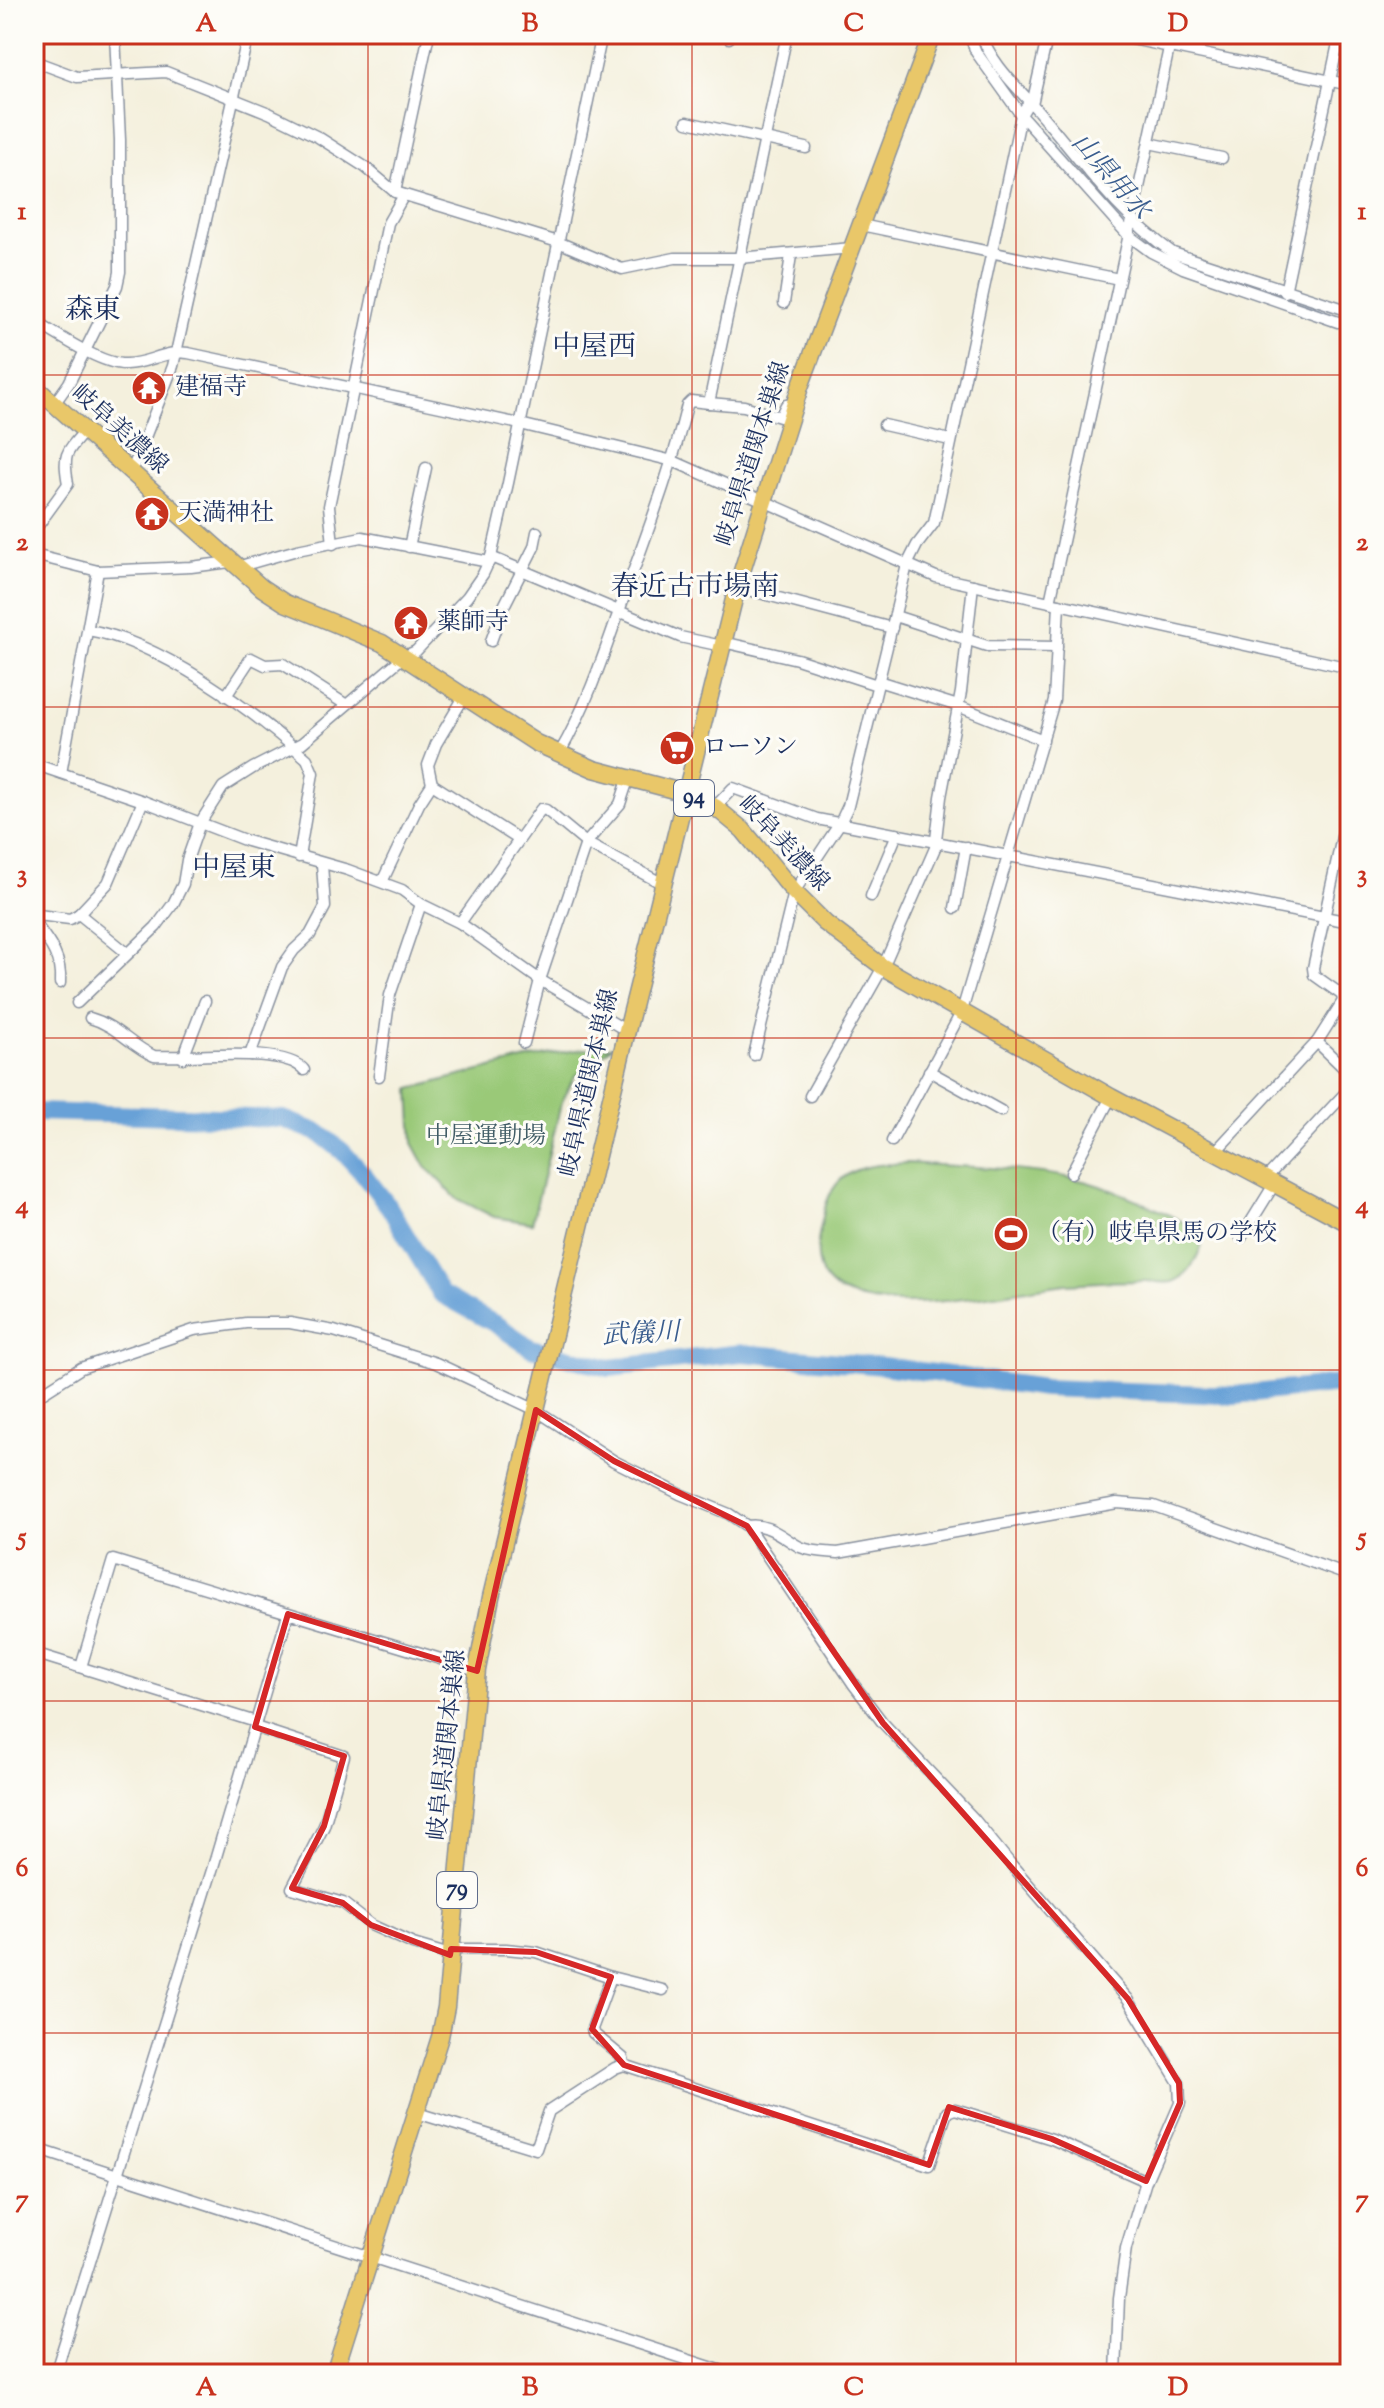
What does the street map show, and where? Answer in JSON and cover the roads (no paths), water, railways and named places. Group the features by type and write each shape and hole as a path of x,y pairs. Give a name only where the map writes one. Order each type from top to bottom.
{"main road":[{"name":"岐阜県道関本巣線","path":"334,2374 440,2037 446,2007 477,1670 491,1597 737,587 794,404 932,34"},
{"name":"岐阜美濃線","path":"34,386 233,564 285,603 359,632 536,743 559,754 594,769 685,793 715,807 743,830 794,892 853,947 883,967 1111,1097 1350,1224"}],"street":[{"path":"54,404 69,383 117,286 120,272 115,34"},
{"path":"131,473 177,351 248,34"},
{"path":"333,544 329,506 388,223 400,194 429,34"},
{"path":"77,1003 156,927 173,904 183,884 187,860 200,823 212,801 232,779 302,743 403,657 416,651 467,597 490,560 602,34"},
{"path":"709,403 787,34"},
{"path":"969,34 976,52 1132,222 1173,253 1350,311"},
{"path":"981,34 1026,108 1128,235 1151,252 1183,268 1350,328"},
{"path":"754,1055 794,892 848,806 907,565 917,545 934,523 991,251 1026,108 1048,34"},
{"path":"1108,34 1350,85"},
{"path":"892,1141 962,1011 1054,701 1057,647 1055,603 1128,235 1172,34"},
{"path":"1285,292 1340,34"},
{"path":"34,61 77,77 166,72 318,137 400,194 558,242 622,269 675,258 739,258 852,248"},
{"path":"687,122 806,148"},
{"path":"1149,143 1222,158"},
{"path":"861,225 1119,279"},
{"path":"784,303 791,255"},
{"path":"1336,308 1338,322"},
{"path":"34,321 85,350 125,364 177,351 520,424 673,461 936,577 1350,668"},
{"path":"559,754 584,707 619,612 673,461 687,405 691,401 744,406 780,417 786,405 794,404"},
{"path":"884,425 950,440"},
{"path":"34,531 68,484 64,461 66,451 84,432"},
{"path":"409,547 426,468"},
{"path":"491,641 534,547 537,532"},
{"path":"34,555 98,571 129,572 233,564 362,537 490,560 680,637 797,659 958,706 1043,740"},
{"path":"61,773 98,571"},
{"path":"810,1096 883,967 936,841 958,706 973,585"},
{"path":"737,587 892,628"},
{"path":"895,616 987,646 1057,647"},
{"path":"88,630 122,637 147,648 226,696 292,746 312,766 299,857"},
{"path":"226,696 251,658 265,665 283,664 345,704"},
{"path":"382,882 419,804 432,784 428,765 436,744 464,697"},
{"path":"34,764 402,890 421,904 460,923 540,980 627,1031"},
{"path":"524,1043 540,980 586,843 620,804 629,777"},
{"path":"432,784 518,839"},
{"path":"715,807 733,788 817,819 1350,922"},
{"path":"60,983 61,970 54,948 34,920 38,915 70,919 79,914 108,883 143,801"},
{"path":"1216,1151 1317,1042 1343,1001 1342,995 1314,975 1313,968 1350,801"},
{"path":"460,923 541,809 586,843 663,884"},
{"path":"871,896 897,834"},
{"path":"955,908 966,847"},
{"path":"250,1055 282,967 310,935 325,907 322,864"},
{"path":"379,1076 390,995 421,904"},
{"path":"79,914 127,953"},
{"path":"183,1058 205,1001"},
{"path":"90,1018 110,1025 154,1056 282,1057 304,1070"},
{"path":"1317,1042 1350,1074"},
{"path":"929,1071 1001,1111"},
{"path":"1241,1238 1270,1180 1350,1088"},
{"path":"1071,1173 1111,1097"},
{"path":"34,1398 81,1368 194,1330 246,1323 290,1323 334,1331 436,1363 538,1404 614,1461 729,1514 747,1526 883,1723 974,1819 1128,1999 1179,2083 1180,2103 1146,2181 1126,2248 1119,2298 1116,2374"},
{"path":"747,1526 756,1524 767,1527 802,1548 838,1553 1117,1503 1140,1503 1350,1576"},
{"path":"81,1667 113,1560 477,1670"},
{"path":"55,2374 288,1614"},
{"path":"34,1653 344,1756 324,1826 292,1888 343,1903 371,1925 413,1944 450,1952 506,1949 536,1952 611,1977 663,1990"},
{"path":"611,1977 592,2029 623,2058 624,2065"},
{"path":"417,2113 536,2149 549,2111 624,2065 929,2165 947,2112 955,2109 1052,2139 1146,2181"},
{"path":"34,2148 732,2374"}],"waterway":[{"name":"山県用水","path":"1006,83 1023,105"},
{"name":"山県用水","path":"1028,111 1128,227"},
{"name":"山県用水","path":"1218,275 1350,321"},
{"name":"武儀川","path":"34,1112 283,1119 319,1133 342,1151 389,1207 441,1294 531,1348 609,1368 742,1353 883,1366 1045,1388 1234,1395 1350,1383"}],"place":[{"name":"建福寺","path":"149,388"},
{"name":"天満神社","path":"152,514"},
{"name":"薬師寺","path":"411,623"},
{"name":"ローソン","path":"677,748"},
{"name":"（有）岐阜県馬の学校","path":"1011,1234"}],"district":[{"name":"森東","path":"93,311"},
{"name":"中屋西","path":"594,348"},
{"name":"春近古市場南","path":"695,588"},
{"name":"中屋東","path":"234,869"}],"park label":[{"name":"中屋運動場","path":"486,1137"}]}
